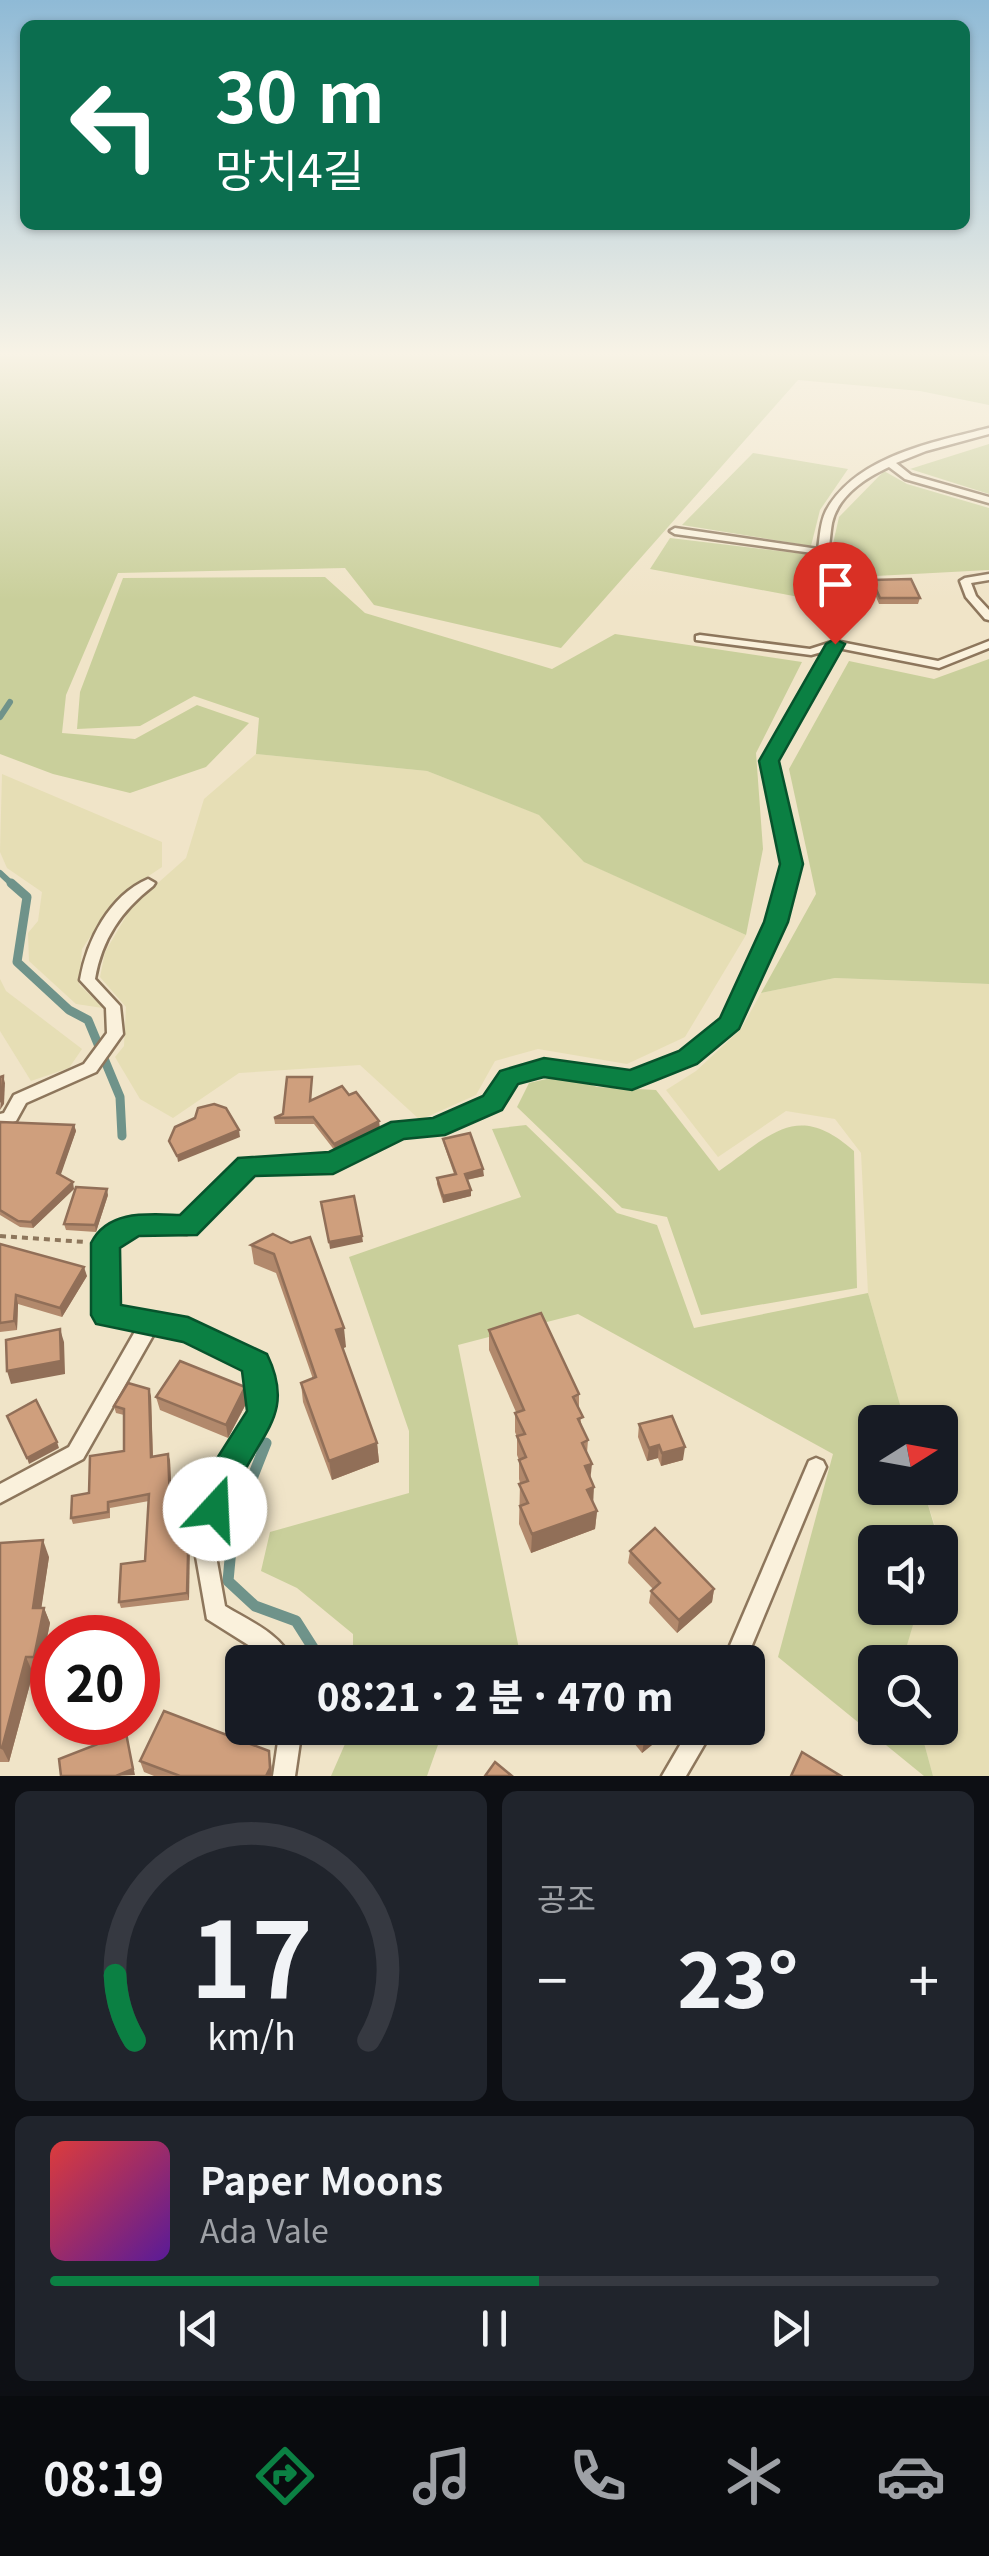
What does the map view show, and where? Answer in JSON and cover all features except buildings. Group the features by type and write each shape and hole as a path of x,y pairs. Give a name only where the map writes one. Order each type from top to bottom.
{"lane":[{"path":"675,532 823,553 829,515 842,495 868,472 977,435"},
{"path":"890,463 908,477 989,500"},
{"path":"989,577 964,581 989,617"},
{"path":"700,638 811,652 835,644 939,666 989,644"},
{"path":"268,1645 215,1612 204,1545 225,1474 263,1413 256,1363 188,1330 106,1315 106,1243 135,1224 187,1227 248,1166 333,1163 400,1129 436,1128 492,1103 509,1078 544,1067 632,1080 688,1057 730,1023 776,922 792,864 769,761 835,644"},
{"path":"0,1120 10,1117 20,1099 90,1068 115,1034 112,1006 87,980 90,952 124,900 148,884"},
{"path":"0,1494 76,1453 150,1323"},
{"path":"741,1645 816,1467"},
{"path":"284,1776 289,1745"},
{"path":"673,1776 692,1745"}],"path":[{"path":"0,1236 106,1243"}],"shaded area":[{"path":"256,754 427,771 540,815 585,862 746,935 685,1037 627,1064 538,1049 495,1061 476,1095 420,1120 360,1065 239,1073 173,1118 140,1099 115,1057 124,1046 126,1007 100,977 105,952 132,906 186,858 204,799"},
{"path":"2,774 162,842 162,867 117,897 82,949 79,984 103,1008 76,1004 29,961 28,933 38,921 42,892 7,868 0,852"},
{"path":"835,978 989,984 989,1776 933,1776 925,1745 958,1745 958,1645 905,1645 912,1625 958,1625 958,1525 935,1525 928,1505 958,1505 958,1405 900,1405 868,1293 861,1153 835,1119 786,1111 718,1157 666,1090 696,1071 741,1029 761,993"},
{"path":"0,979 6,991 82,1049 69,1068 31,1081 0,1031"}],"green space":[{"path":"0,435 749,435 561,648 374,605 345,568 118,573 66,695 62,733 135,739 197,705 249,723 206,767 130,793 53,774 0,754"},
{"path":"989,444 989,494 910,469"},
{"path":"753,453 848,469 820,510 811,546 682,525"},
{"path":"884,471 907,484 989,508 989,570 857,577 820,601 650,569 670,538 830,557 839,517"},
{"path":"325,577 365,613 552,669 615,634 802,662 756,753 763,849 746,935 584,862 539,815 427,771 256,754 259,718 194,696 140,726 77,729 80,692 123,578"},
{"path":"989,659 989,984 835,978 761,993 816,894 789,769 849,661 934,679"},
{"path":"564,1075 597,1087 656,1090 719,1171 785,1128 800,1125 834,1136 854,1151 857,1288 701,1315 667,1217 622,1208 517,1107 529,1083"},
{"path":"526,1125 617,1213 657,1225 694,1328 868,1293 900,1405 858,1405 858,1505 928,1505 934,1525 858,1525 858,1625 913,1625 907,1645 858,1645 858,1722 778,1657 833,1454 578,1314 458,1345 518,1645 353,1645 353,1634 297,1588 261,1571 270,1532 409,1493 409,1431 349,1257 521,1197 492,1129"},
{"path":"345,1745 438,1745 427,1776 331,1776"},
{"path":"886,1745 925,1745 933,1776 924,1776"}],"waterway":[{"path":"0,717 10,702"},
{"path":"0,873 14,886"},
{"path":"11,883 27,897 17,962 69,1010 88,1020 120,1097 122,1136"},
{"path":"266,1443 233,1527 228,1581 255,1606 296,1621 311,1645"}],"route":[{"path":"215,1509 225,1474 263,1413 256,1363 188,1330 106,1315 106,1243 135,1224 187,1227 248,1166 333,1163 400,1129 436,1128 492,1103 509,1078 544,1067 632,1080 688,1057 730,1023 751,969 776,922 792,864 769,761 835,644"}]}
